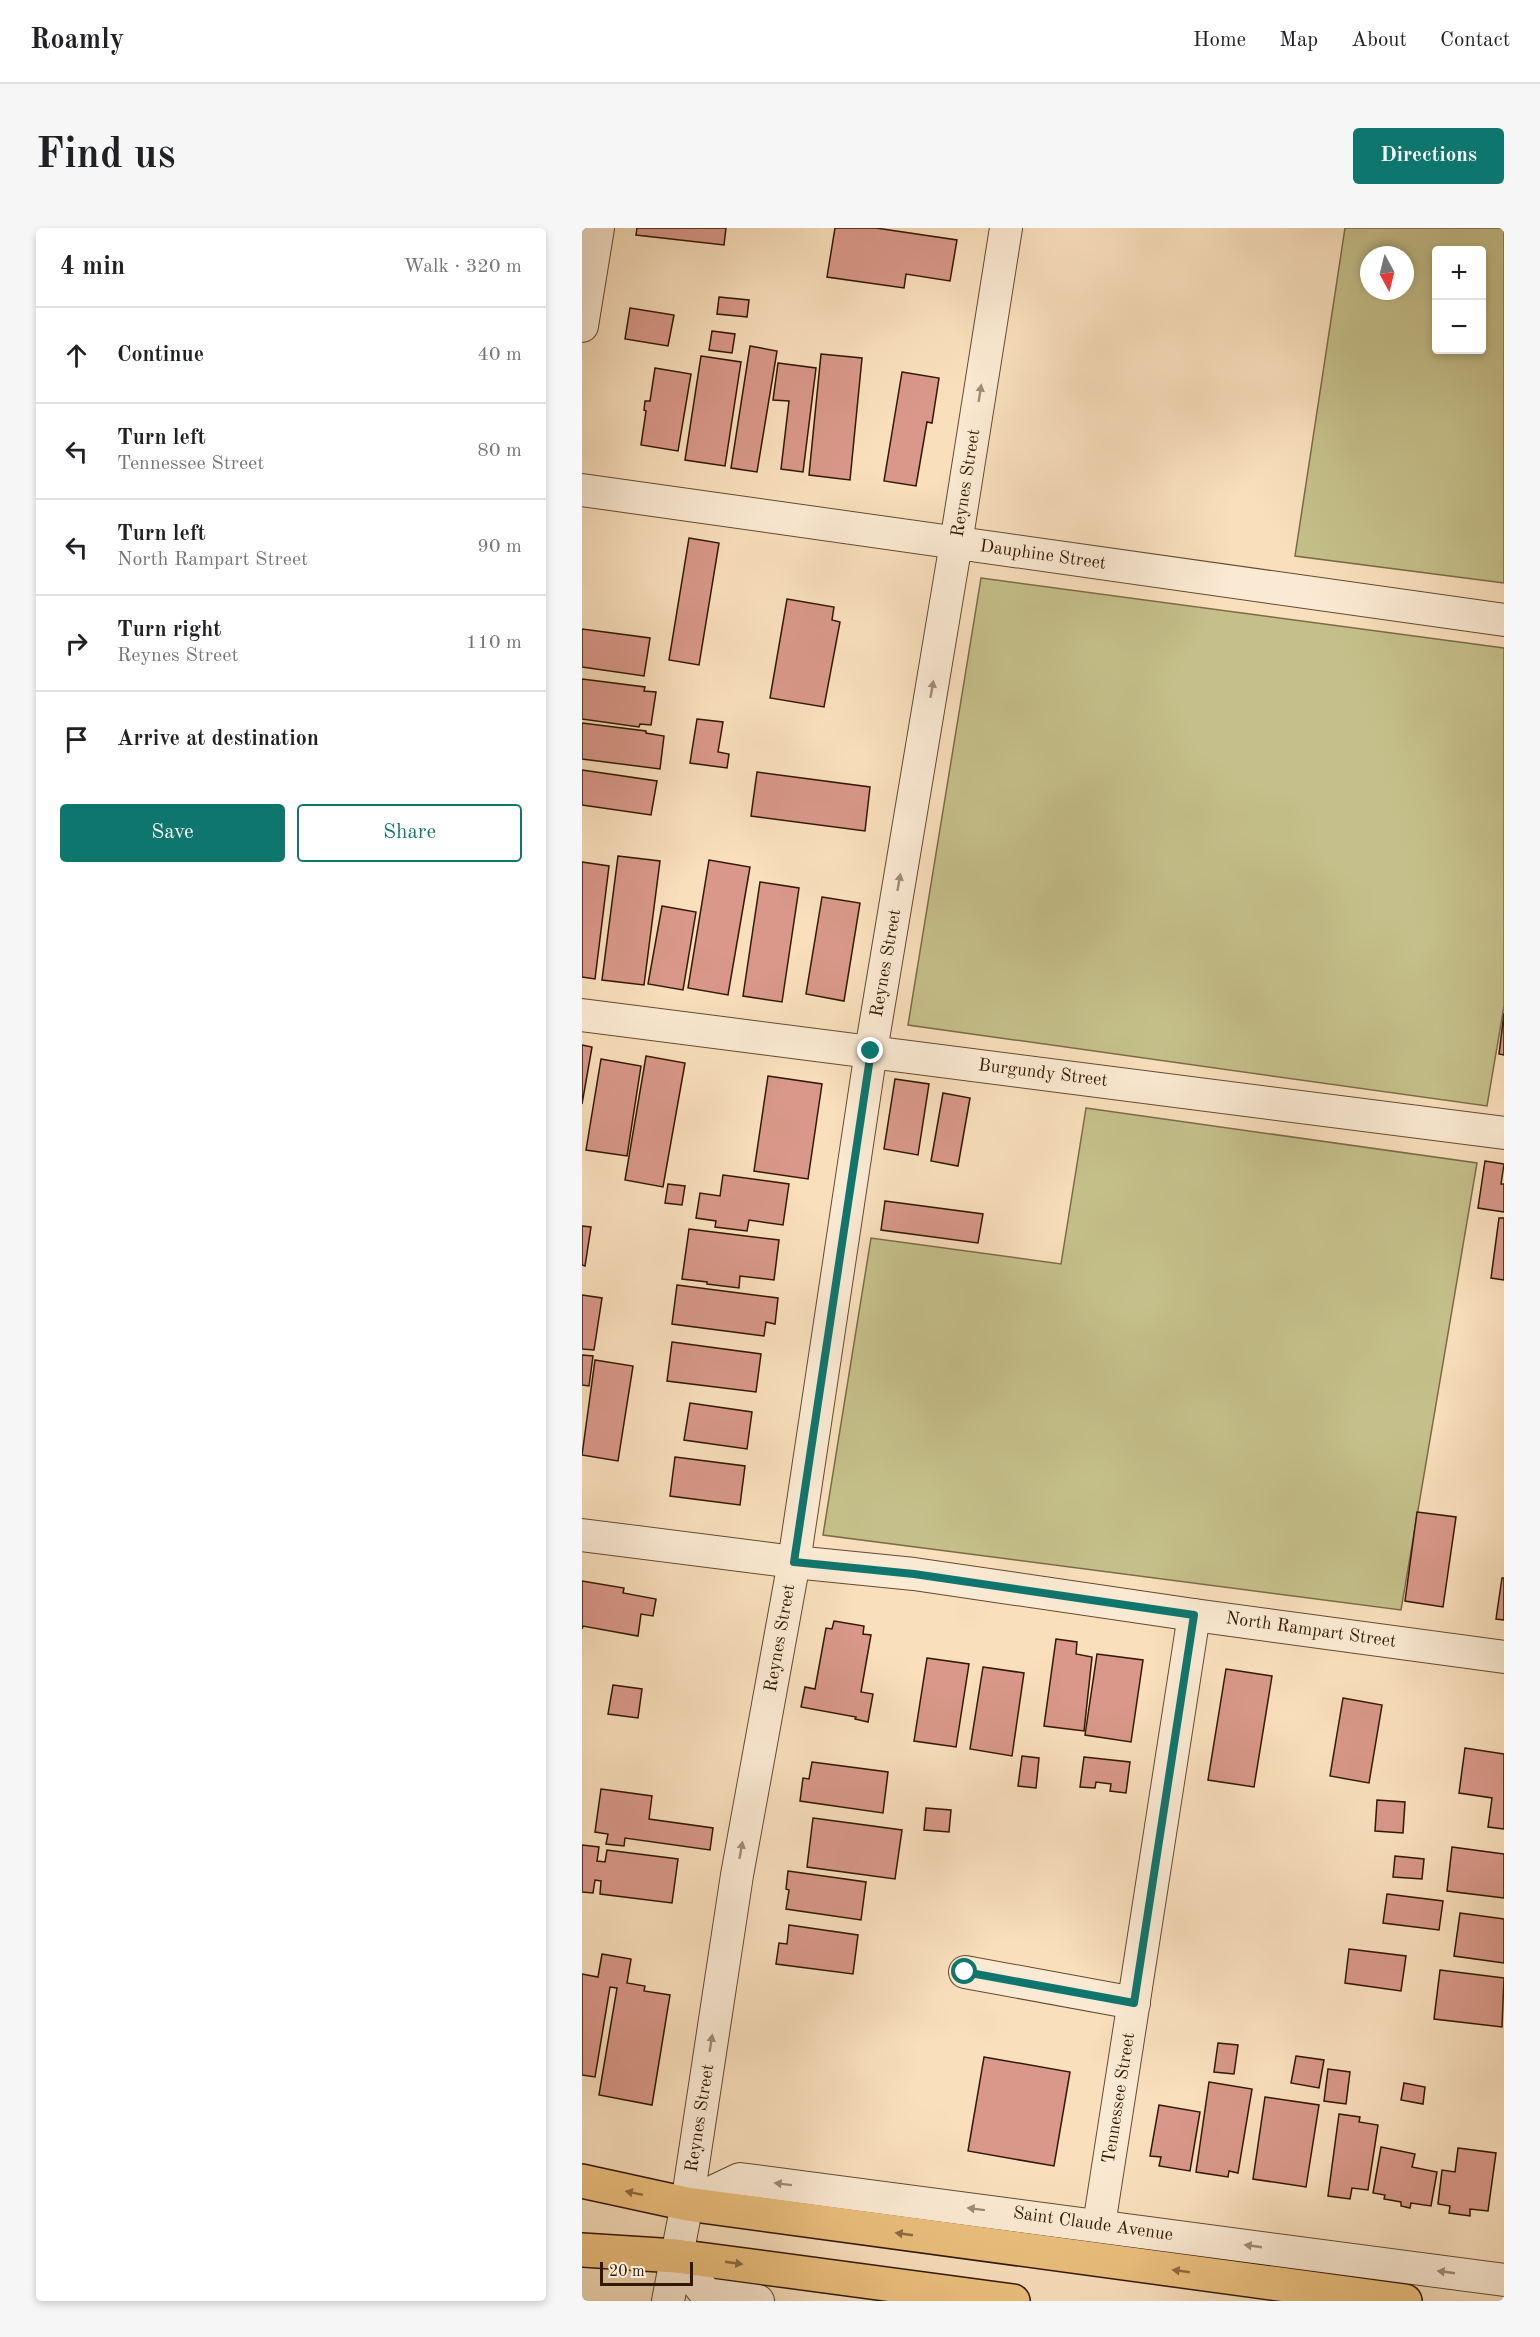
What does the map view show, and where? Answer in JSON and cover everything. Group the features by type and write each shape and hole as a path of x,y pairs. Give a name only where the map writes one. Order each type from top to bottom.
{"main road":[{"name":"Saint Claude Avenue","path":"582,2181 687,2204 1405,2301"},
{"path":"582,2250 676,2256 1013,2301"}],"street":[{"path":"582,326 598,228"},
{"name":"Reynes Street","path":"668,2301 687,2204 737,1875 794,1562 871,1051 1006,228"},
{"name":"Dauphine Street","path":"582,490 1504,620"},
{"name":"Burgundy Street","path":"582,1015 1504,1133"},
{"name":"North Rampart Street","path":"582,1535 794,1562 914,1574 1504,1657"},
{"name":"Tennessee Street","path":"1099,2225 1194,1615"},
{"path":"965,1972 1134,2003"},
{"name":"Saint Claude Avenue","path":"687,2204 740,2178 1504,2280"},
{"path":"676,2256 706,2294 758,2301"}],"shaded area":[{"path":"1345,228 1504,228 1504,583 1295,556"},
{"path":"981,578 1504,648 1504,1006 1487,1106 908,1025"},
{"path":"1086,1108 1477,1163 1401,1610 823,1535 871,1238 1061,1264"}],"building":[{"path":"637,228 726,228 724,245 636,235"},
{"path":"835,228 876,228 957,240 950,281 906,274 904,288 827,277"},
{"path":"719,297 749,300 747,317 717,314"},
{"path":"630,308 674,315 668,346 625,339"},
{"path":"712,331 735,334 732,353 709,350"},
{"path":"750,346 777,351 757,472 731,468"},
{"path":"821,354 862,358 850,480 809,475"},
{"path":"701,356 741,362 725,466 685,460"},
{"path":"778,363 816,368 803,472 781,469 789,401 773,400"},
{"path":"655,368 691,374 678,451 641,445 646,411 644,410 645,401 650,401"},
{"path":"902,372 939,378 932,423 927,422 916,486 884,481"},
{"path":"689,538 719,543 699,665 669,660"},
{"path":"787,599 834,607 832,620 840,622 824,707 770,698"},
{"path":"582,629 650,638 644,676 582,667"},
{"path":"582,679 645,687 644,691 656,692 651,725 640,724 639,727 582,719"},
{"path":"697,719 723,722 718,752 729,754 727,768 690,763"},
{"path":"582,723 646,731 646,733 664,736 660,769 582,759"},
{"path":"582,770 657,781 651,815 582,805"},
{"path":"757,772 870,787 865,831 751,816"},
{"path":"618,856 660,861 644,985 602,980"},
{"path":"709,860 750,867 728,995 688,988"},
{"path":"582,862 609,866 595,979 582,977"},
{"path":"760,882 799,888 782,1002 743,996"},
{"path":"822,897 860,903 844,1001 806,994"},
{"path":"662,906 696,912 683,990 648,984"},
{"path":"1504,1013 1504,1055 1499,1054"},
{"path":"582,1045 592,1047 582,1104"},
{"path":"646,1056 685,1063 663,1187 625,1180"},
{"path":"601,1059 641,1066 627,1156 586,1150"},
{"path":"768,1076 822,1084 808,1179 754,1171"},
{"path":"895,1079 929,1084 918,1155 884,1149"},
{"path":"943,1093 970,1098 958,1166 931,1161"},
{"path":"1485,1161 1504,1164 1501,1184 1504,1184 1504,1212 1478,1208"},
{"path":"723,1175 789,1184 783,1225 749,1220 747,1231 715,1227 716,1221 696,1218 700,1193 720,1196"},
{"path":"668,1184 685,1186 682,1205 665,1203"},
{"path":"885,1201 983,1214 978,1243 881,1230"},
{"path":"1499,1218 1504,1218 1504,1280 1491,1278"},
{"path":"582,1226 591,1227 585,1266 582,1265"},
{"path":"689,1229 779,1240 774,1280 740,1276 739,1288 682,1279"},
{"path":"677,1285 778,1298 775,1324 766,1322 764,1336 672,1324"},
{"path":"582,1295 602,1298 594,1350 582,1349"},
{"path":"672,1342 761,1354 756,1392 667,1381"},
{"path":"582,1355 593,1356 589,1386 582,1385"},
{"path":"595,1360 633,1366 618,1461 582,1455"},
{"path":"690,1403 752,1412 747,1449 684,1440"},
{"path":"675,1457 745,1466 740,1505 670,1496"},
{"path":"1417,1512 1456,1517 1443,1607 1405,1601"},
{"path":"1502,1578 1504,1578 1504,1620 1496,1619"},
{"path":"582,1581 624,1588 623,1593 656,1599 653,1616 641,1614 638,1636 583,1626 582,1629"},
{"path":"834,1621 864,1626 863,1634 871,1635 861,1692 873,1694 868,1722 855,1719 856,1717 801,1707 805,1687 815,1689 826,1628 832,1629"},
{"path":"1056,1639 1077,1642 1076,1654 1092,1657 1084,1731 1044,1726"},
{"path":"1097,1654 1143,1660 1131,1742 1085,1735"},
{"path":"927,1658 969,1664 956,1747 914,1741"},
{"path":"983,1667 1024,1673 1012,1756 970,1749"},
{"path":"1226,1669 1272,1676 1254,1787 1208,1780"},
{"path":"613,1685 642,1689 638,1718 608,1714"},
{"path":"1343,1698 1382,1705 1369,1783 1330,1776"},
{"path":"1465,1748 1504,1754 1504,1829 1488,1827 1492,1798 1459,1793"},
{"path":"1022,1756 1039,1758 1036,1788 1018,1786"},
{"path":"1084,1757 1130,1762 1126,1793 1110,1791 1111,1784 1096,1782 1095,1788 1080,1787"},
{"path":"812,1762 888,1772 883,1813 800,1801 803,1778 809,1779"},
{"path":"601,1789 652,1796 649,1819 713,1828 710,1850 625,1838 624,1846 606,1844 608,1834 595,1832"},
{"path":"1377,1800 1405,1802 1403,1833 1375,1831"},
{"path":"926,1808 951,1810 949,1832 924,1830"},
{"path":"813,1818 902,1830 895,1879 807,1867"},
{"path":"582,1845 599,1847 597,1861 605,1862 607,1850 678,1859 672,1903 600,1894 601,1881 595,1880 593,1893 582,1892"},
{"path":"1452,1847 1504,1854 1504,1898 1447,1891"},
{"path":"1395,1856 1424,1859 1422,1879 1393,1877"},
{"path":"788,1871 866,1882 861,1920 786,1909 789,1890 786,1889"},
{"path":"1387,1894 1443,1901 1439,1930 1383,1923"},
{"path":"1460,1913 1504,1919 1504,1963 1454,1956"},
{"path":"789,1925 858,1935 853,1974 776,1964 779,1943 787,1944"},
{"path":"1349,1949 1406,1956 1401,1991 1345,1983"},
{"path":"602,1954 631,1959 627,1983 645,1986 644,1991 670,1995 652,2105 599,2095 617,1988 610,1987 595,2077 582,2075 582,1974 598,1977"},
{"path":"1440,1970 1504,1978 1502,2027 1434,2019"},
{"path":"1218,2043 1238,2045 1234,2074 1214,2072"},
{"path":"1296,2056 1324,2060 1319,2088 1291,2083"},
{"path":"984,2057 1070,2072 1054,2166 968,2151"},
{"path":"1328,2069 1350,2072 1346,2104 1324,2101"},
{"path":"1209,2082 1252,2089 1238,2173 1229,2171 1228,2177 1196,2172"},
{"path":"1404,2083 1425,2087 1423,2104 1401,2100"},
{"path":"1265,2097 1319,2105 1306,2187 1253,2179"},
{"path":"1159,2105 1200,2112 1190,2171 1159,2166 1161,2157 1150,2156"},
{"path":"1339,2114 1360,2117 1359,2122 1378,2125 1368,2190 1352,2188 1350,2199 1328,2196"},
{"path":"1381,2147 1415,2154 1412,2167 1437,2172 1431,2206 1411,2203 1410,2208 1401,2206 1401,2202 1384,2199 1385,2195 1373,2193"},
{"path":"1458,2148 1496,2153 1488,2211 1470,2209 1470,2216 1449,2213 1450,2206 1438,2204 1442,2170 1455,2172"}],"route":[{"path":"871,1051 794,1562 914,1574 1194,1615 1134,2003 965,1972"}]}
